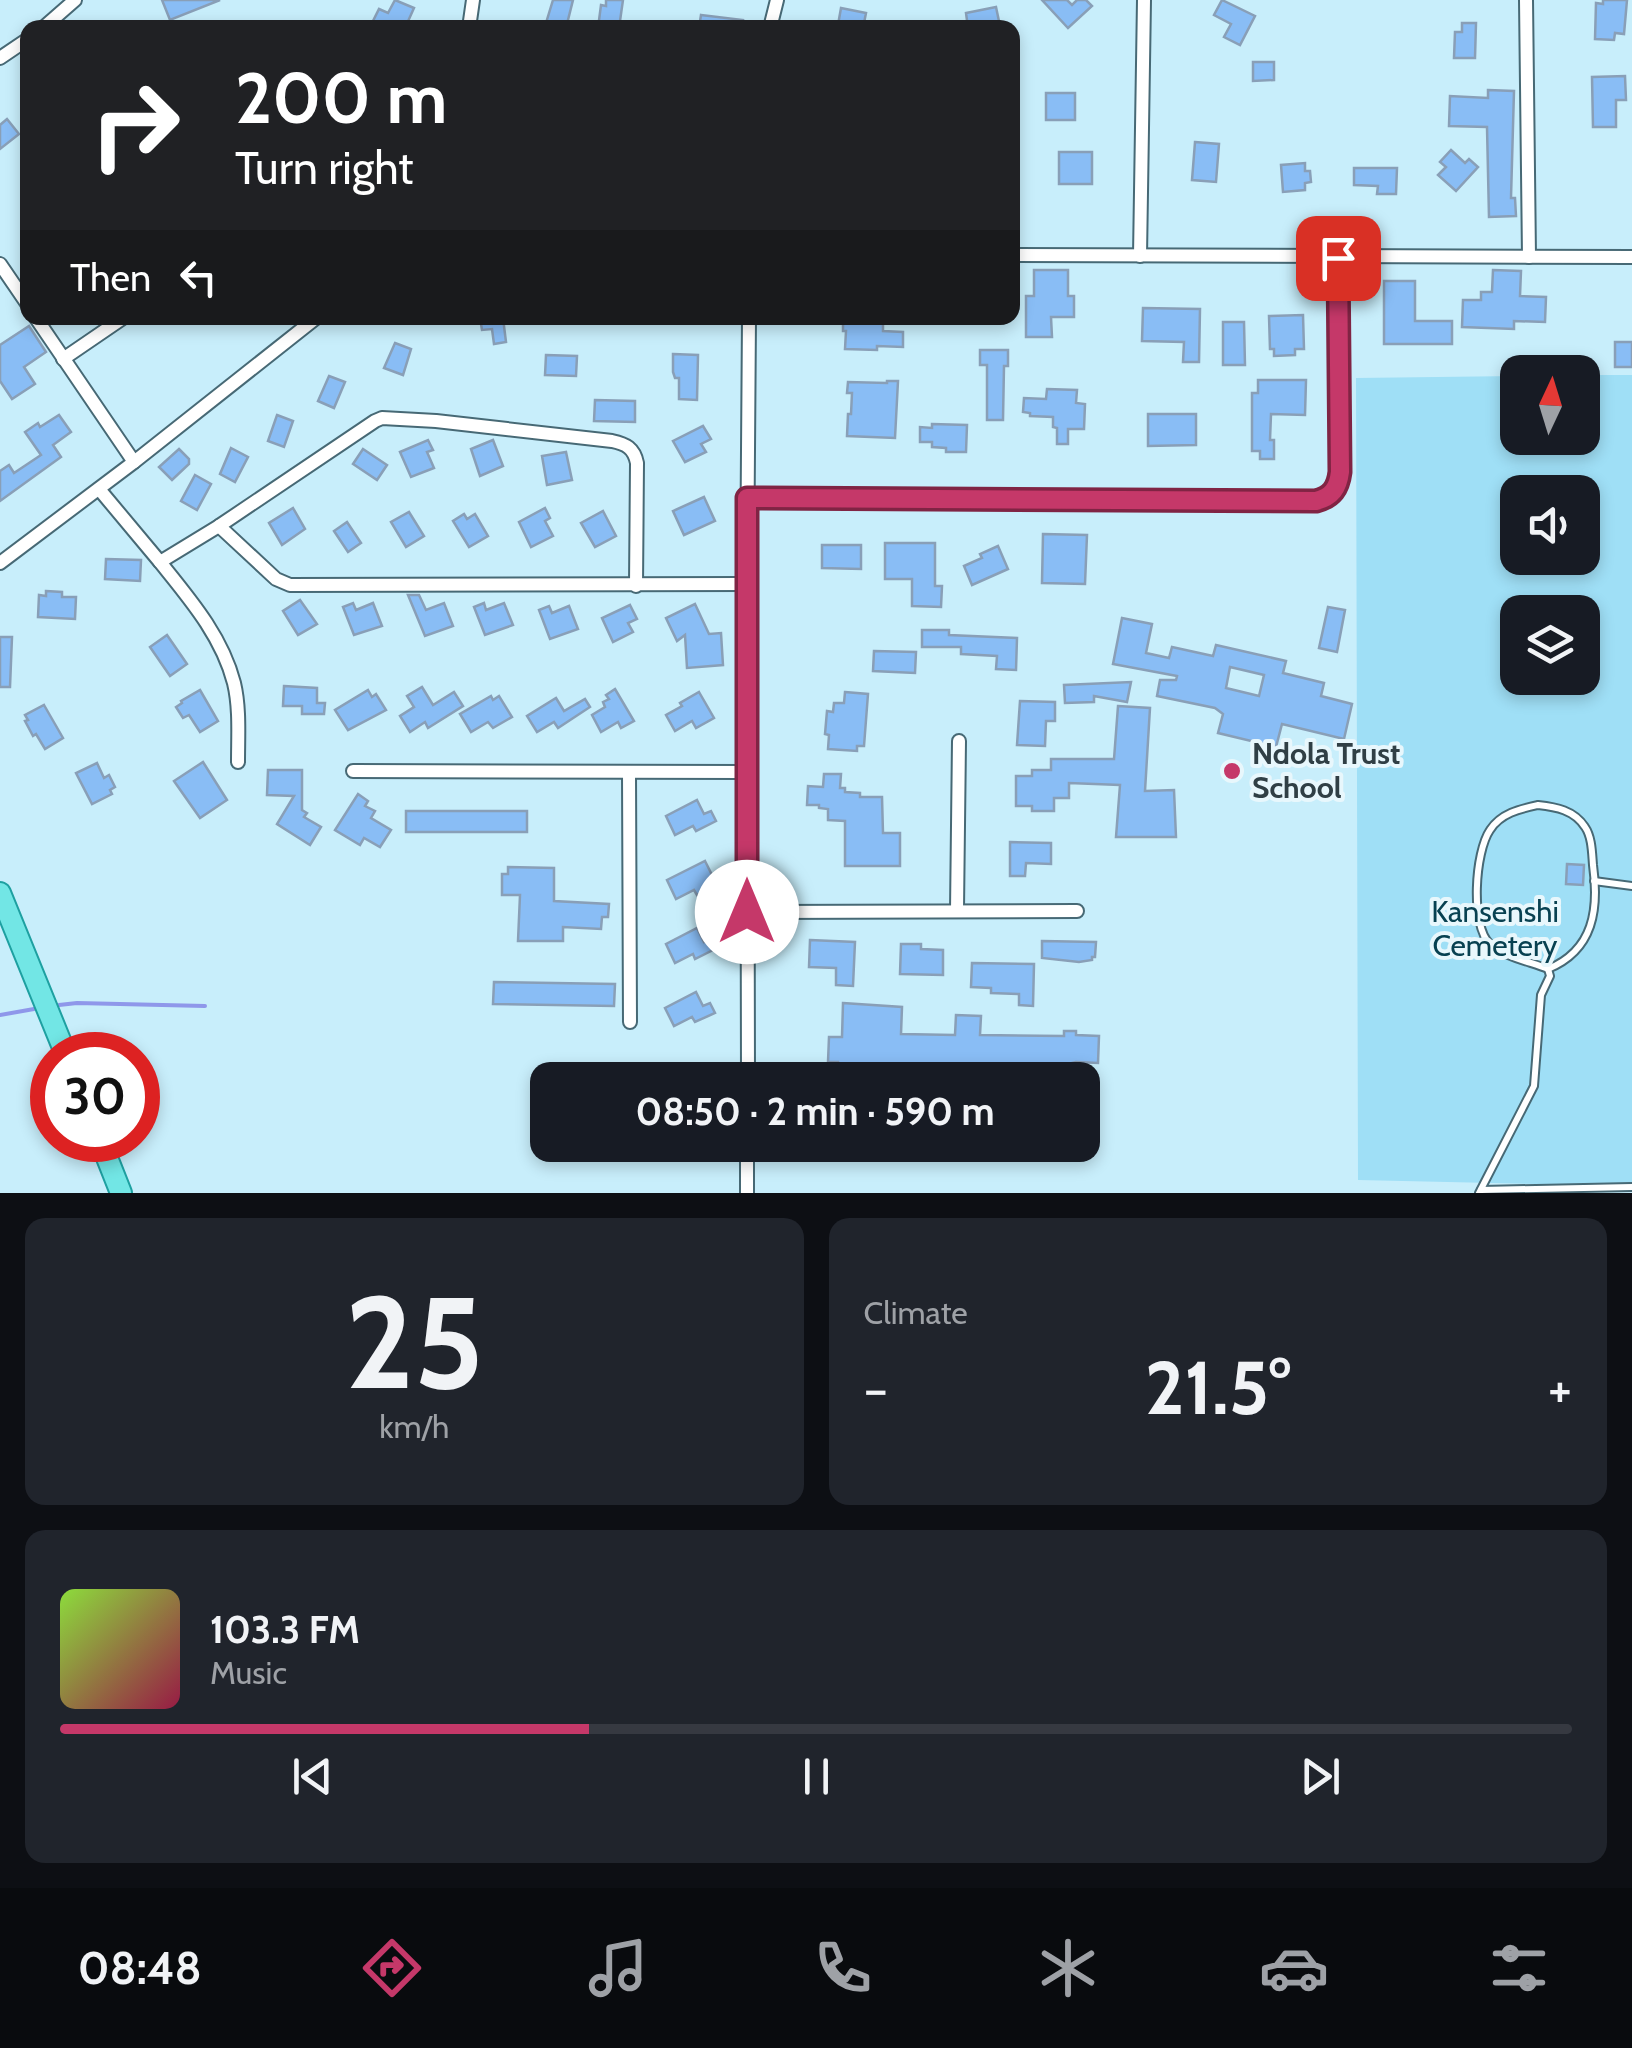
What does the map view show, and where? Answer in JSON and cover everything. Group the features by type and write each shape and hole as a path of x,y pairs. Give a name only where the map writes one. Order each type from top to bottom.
{"main road":[{"path":"0,893 57,1032"},
{"path":"109,1162 121,1193"}],"street":[{"path":"51,20 75,0"},
{"path":"1140,256 1144,0"},
{"path":"1526,0 1528,257"},
{"path":"1020,255 1632,257"},
{"path":"747,498 1323,499 1335,489 1340,472 1338,258"},
{"path":"0,264 20,293"},
{"path":"41,325 134,462"},
{"path":"63,359 113,325"},
{"path":"0,564 307,325"},
{"path":"748,1062 749,325"},
{"path":"160,562 382,418 436,421 630,446 638,462 636,586"},
{"path":"98,489 160,562 225,656 236,696 238,762"},
{"path":"219,526 276,579 290,585 747,584"},
{"path":"957,910 958,741"},
{"path":"353,771 747,772"},
{"path":"629,772 630,1022"},
{"path":"747,912 1076,912"},
{"path":"747,1193 748,1162"}],"lane":[{"path":"1538,805 1570,812 1585,827 1594,881 1593,921 1581,946 1566,962 1548,969 1492,946 1483,934 1478,902 1478,867 1482,845 1491,828 1504,816 1538,805"},
{"path":"1594,881 1632,886"},
{"path":"1548,969 1550,976 1541,995 1534,1086 1480,1192 1632,1187"}],"green space":[{"name":"Kansenshi Cemetery","path":"1600,375 1632,375 1632,1186 1358,1180 1356,378 1500,376 1500,455 1600,455"}],"building":[{"path":"162,0 220,0 170,20"},
{"path":"395,0 414,8 409,20 374,20 379,9 388,13"},
{"path":"553,0 573,0 568,20 547,20"},
{"path":"606,0 623,0 620,20 599,20 601,5 606,6"},
{"path":"1042,0 1067,0 1072,5 1077,0 1086,0 1092,6 1068,28"},
{"path":"1222,0 1255,16 1240,45 1224,37 1231,24 1214,15"},
{"path":"1603,0 1627,0 1624,34 1615,33 1614,40 1595,39 1596,3 1603,4"},
{"path":"996,7 999,20 967,20 966,13"},
{"path":"841,8 866,13 865,20 839,20"},
{"path":"701,15 743,20 700,20"},
{"path":"1462,23 1476,23 1475,58 1454,58 1455,32 1462,32"},
{"path":"1253,62 1274,62 1274,80 1253,81"},
{"path":"1625,76 1626,100 1616,100 1616,127 1593,127 1592,77"},
{"path":"1488,90 1514,91 1511,198 1515,198 1516,216 1489,217 1487,127 1449,126 1450,96 1488,98"},
{"path":"1046,93 1075,93 1075,120 1046,120"},
{"path":"7,119 19,134 0,149 0,125"},
{"path":"1195,142 1219,144 1216,182 1192,180"},
{"path":"1451,150 1465,163 1469,159 1478,167 1456,191 1438,175 1446,167 1440,162"},
{"path":"1059,152 1092,152 1092,184 1059,184"},
{"path":"1305,163 1311,182 1305,183 1305,190 1283,192 1281,165"},
{"path":"1354,168 1397,168 1396,194 1377,194 1378,186 1354,185"},
{"path":"1034,270 1068,270 1068,296 1074,296 1074,317 1051,317 1052,337 1026,337 1026,296 1034,296"},
{"path":"1493,270 1521,271 1520,296 1546,297 1545,322 1514,321 1514,329 1462,327 1463,300 1481,300 1481,292 1492,292"},
{"path":"1384,281 1415,281 1415,321 1452,321 1452,344 1384,344"},
{"path":"1143,308 1200,309 1199,362 1183,362 1184,342 1142,341"},
{"path":"1303,315 1304,349 1295,349 1295,355 1274,356 1274,349 1270,349 1269,316"},
{"path":"1223,322 1244,322 1245,365 1223,365"},
{"path":"481,325 504,325 506,342 494,344 492,329 482,330"},
{"path":"843,325 883,325 883,331 903,332 903,347 845,349"},
{"path":"29,326 46,352 24,367 35,384 12,399 0,381 0,345"},
{"path":"1615,342 1632,342 1632,367 1615,367"},
{"path":"395,343 411,349 403,375 384,368"},
{"path":"980,350 1008,350 1003,420 987,420 987,365 980,365"},
{"path":"673,354 698,355 697,400 679,399"},
{"path":"546,355 577,356 576,376 545,375"},
{"path":"329,376 345,382 334,408 318,401"},
{"path":"1258,380 1306,380 1305,415 1271,414 1274,459 1260,459 1260,451 1252,451 1252,393 1258,393"},
{"path":"898,381 895,438 847,436 852,393 847,393 848,382"},
{"path":"1047,389 1077,390 1076,403 1085,404 1084,429 1068,429 1068,444 1057,444 1053,417 1023,412 1024,398 1046,399"},
{"path":"595,400 635,401 635,422 594,421"},
{"path":"1148,414 1196,414 1196,445 1148,446"},
{"path":"59,415 71,432 53,445 61,457 0,501 0,471 9,465 14,473 41,455 25,432"},
{"path":"277,415 293,421 284,447 268,441"},
{"path":"932,424 967,425 966,452 946,452 946,448 932,447 932,442 920,442 920,427 932,428"},
{"path":"703,426 711,439 701,444 706,452 685,462 673,441"},
{"path":"428,440 433,450 427,452 434,468 411,477 400,452"},
{"path":"493,440 503,466 480,476 471,449"},
{"path":"231,448 248,457 235,482 220,474"},
{"path":"179,449 189,464 172,480 159,467"},
{"path":"363,449 387,465 377,480 353,464"},
{"path":"566,452 572,480 547,485 542,456"},
{"path":"195,475 211,484 197,510 181,501"},
{"path":"704,497 715,521 684,535 673,511"},
{"path":"293,508 305,529 282,545 269,523"},
{"path":"545,508 550,518 545,521 553,536 531,547 519,522"},
{"path":"603,511 616,536 595,547 581,523"},
{"path":"409,512 424,536 406,547 391,522"},
{"path":"464,514 467,519 475,514 488,536 469,547 453,521"},
{"path":"347,522 361,543 348,552 334,531"},
{"path":"1043,534 1087,535 1085,584 1042,583"},
{"path":"885,543 935,543 935,586 942,586 941,607 912,606 912,579 885,579"},
{"path":"822,545 861,545 861,569 822,568"},
{"path":"998,546 1008,569 972,585 964,566"},
{"path":"106,559 141,560 140,581 105,579"},
{"path":"46,591 76,597 75,619 38,617 39,595 46,596"},
{"path":"408,595 419,595 426,610 444,603 453,626 425,636"},
{"path":"300,600 317,624 298,635 283,611"},
{"path":"353,603 356,610 373,603 382,626 354,635 343,607"},
{"path":"484,603 486,610 504,603 513,625 485,635 474,607"},
{"path":"695,604 709,634 721,633 723,665 687,668 685,635 677,641 666,618"},
{"path":"630,605 637,619 628,623 633,632 613,642 602,618"},
{"path":"549,606 552,613 569,606 578,629 550,639 539,610"},
{"path":"1328,607 1345,610 1337,652 1319,648"},
{"path":"1122,618 1152,624 1146,653 1169,658 1172,647 1213,656 1216,645 1286,661 1283,673 1324,683 1321,696 1352,704 1344,739 1282,724 1276,747 1218,733 1223,714 1215,708 1157,696 1160,680 1176,680 1177,676 1113,664","holes":["1230,667 1264,675 1259,696 1226,688"]},
{"path":"922,630 1017,638 1016,670 996,669 997,656 961,654 961,647 922,647"},
{"path":"167,635 187,664 170,676 150,647"},
{"path":"0,637 12,637 10,687 0,687"},
{"path":"874,651 916,652 915,673 873,671"},
{"path":"1131,682 1127,702 1094,696 1094,702 1065,703 1064,685"},
{"path":"284,686 317,688 317,703 325,703 324,714 302,714 302,706 283,706"},
{"path":"422,687 433,705 454,692 463,706 428,728 425,722 410,732 400,716 414,707 407,696"},
{"path":"615,689 634,721 621,728 618,722 601,732 592,715 605,707 603,702 609,699 606,695"},
{"path":"200,690 218,721 200,732 189,715 183,718 176,707"},
{"path":"368,690 372,697 376,694 386,710 348,730 335,710"},
{"path":"699,692 714,718 696,728 692,721 675,731 666,715"},
{"path":"845,692 868,694 864,746 857,746 857,751 828,749 827,711 833,712 834,703 844,703"},
{"path":"491,696 493,700 499,696 512,717 493,728 488,722 471,732 460,714"},
{"path":"556,698 564,711 585,699 590,707 558,728 554,722 537,732 527,716"},
{"path":"1020,701 1055,702 1055,721 1046,721 1045,746 1017,745"},
{"path":"44,705 63,738 45,749 25,721 25,715"},
{"path":"1118,706 1150,708 1145,791 1174,790 1176,837 1116,837 1120,785 1069,783 1069,798 1054,798 1054,811 1016,806 1016,776 1032,776 1032,770 1051,770 1051,759 1114,759"},
{"path":"203,762 227,800 200,818 174,781"},
{"path":"97,763 104,778 109,775 115,787 110,790 112,794 92,804 76,773"},
{"path":"268,770 302,770 302,810 307,813 304,817 321,827 310,845 277,824 294,796 267,795"},
{"path":"824,774 841,774 840,788 845,788 845,792 882,797 883,833 900,833 900,866 845,866 845,821 828,820 828,809 807,805 808,786 823,787"},
{"path":"358,794 368,801 365,806 375,811 371,818 391,830 380,847 364,838 360,845 335,830"},
{"path":"697,800 704,814 711,811 716,821 696,831 693,826 675,835 666,816"},
{"path":"406,811 527,811 527,832 406,832"},
{"path":"1010,842 1051,843 1051,864 1026,863 1025,876 1010,876"},
{"path":"705,861 717,885 697,895 694,890 676,899 667,880"},
{"path":"1567,864 1584,865 1583,885 1566,884"},
{"path":"508,867 554,868 554,901 609,904 608,917 602,917 601,929 563,927 563,941 518,941 520,895 502,895 502,874 508,874"},
{"path":"697,928 704,942 710,939 715,949 675,963 666,944"},
{"path":"810,940 855,942 853,986 836,985 836,968 809,967"},
{"path":"1042,941 1096,942 1095,957 1079,962 1042,958"},
{"path":"901,944 943,950 943,975 900,974"},
{"path":"972,963 1034,964 1033,1006 1019,1005 1019,994 991,993 991,988 971,987"},
{"path":"494,982 615,984 614,1006 493,1004"},
{"path":"696,992 703,1006 710,1003 715,1013 695,1022 692,1017 674,1026 665,1008"},
{"path":"843,1003 902,1007 901,1034 955,1035 956,1015 981,1016 980,1035 1064,1036 1064,1031 1076,1031 1076,1035 1099,1036 1098,1062 828,1062 829,1037 842,1037"}],"waterway":[{"path":"59,1005 205,1006"},
{"path":"0,1015 34,1009"}],"place":[{"name":"Ndola Trust School","path":"1232,771"}],"route":[{"path":"747,912 747,498 1323,499 1335,489 1340,472 1338,258"}]}
